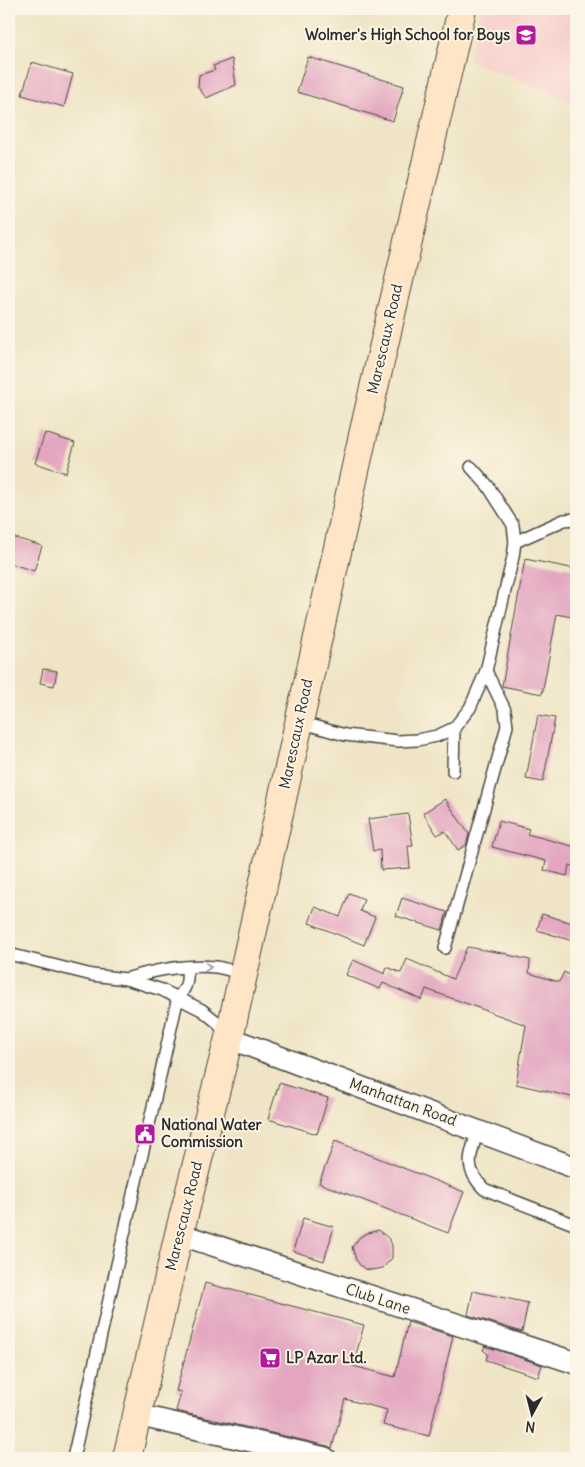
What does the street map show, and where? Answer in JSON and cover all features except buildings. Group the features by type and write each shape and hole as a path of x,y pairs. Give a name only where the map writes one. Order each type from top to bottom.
{"main road":[{"name":"Marescaux Road","path":"128,1458 179,1234 229,1038 378,367 462,9"}],"street":[{"name":"Manhattan Road","path":"229,1038 576,1168"},
{"name":"Club Lane","path":"179,1234 576,1363"},
{"path":"137,1415 325,1458"}],"lane":[{"path":"299,722 345,735 398,741 417,740 437,736 454,728 470,708 486,671 515,542 513,525 488,486 471,467"},
{"path":"515,542 564,520 576,519"},
{"path":"445,948 507,726 505,710 486,671"},
{"path":"453,771 454,728"},
{"path":"9,954 92,975 126,979 162,990 202,1010 217,1022 229,1038"},
{"path":"73,1458 178,997 184,991 187,983 186,966"},
{"path":"126,979 168,968 186,966 217,967 242,974"},
{"path":"478,1130 470,1157 471,1169 475,1179 484,1189 576,1225"}],"shaded area":[{"name":"Wolmer's High School for Boys","path":"481,9 576,9 576,103 468,60"}],"place":[{"name":"Wolmer's High School for Boys","path":"526,35"},
{"name":"National Water Commission","path":"145,1134"},
{"name":"LP Azar Ltd.","path":"270,1358"}]}
